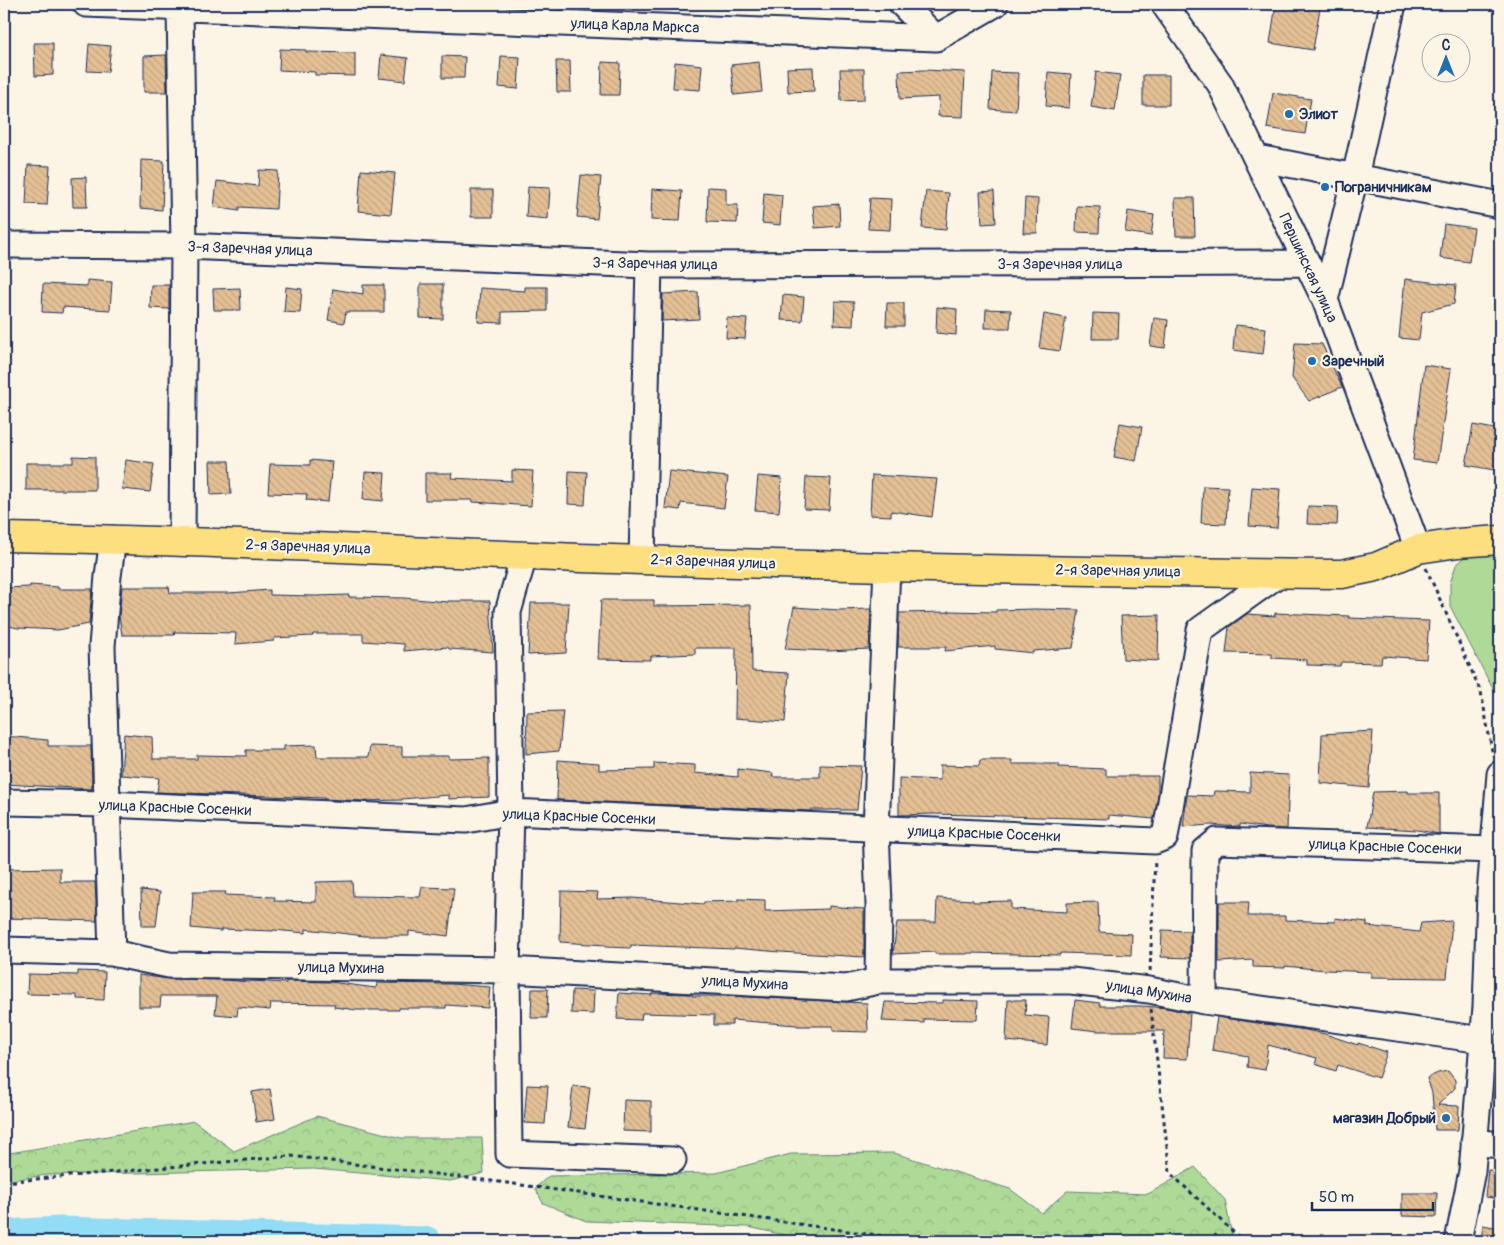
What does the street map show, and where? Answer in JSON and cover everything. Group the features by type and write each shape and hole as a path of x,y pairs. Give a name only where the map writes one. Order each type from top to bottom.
{"main road":[{"name":"2-я Заречная улица","path":"4,537 113,538 524,556 887,568 1280,574 1342,574 1376,567 1418,549 1458,543 1500,540"}],"street":[{"name":"улица Карла Маркса","path":"86,4 936,38"},
{"path":"902,4 936,38 995,4"},
{"name":"Першинская улица","path":"1164,4 1220,84 1325,300 1418,549"},
{"path":"1325,300 1355,177 1393,4"},
{"path":"180,8 184,246 182,542"},
{"path":"1256,158 1500,205"},
{"name":"3-я Заречная улица","path":"4,245 184,246 649,265 1307,263"},
{"path":"642,560 649,265"},
{"path":"112,953 102,646 113,538"},
{"path":"524,556 508,612 511,812 507,970 509,1154 673,1160"},
{"path":"878,981 879,905 876,829 887,568"},
{"path":"1156,841 1165,837 1200,630 1280,574"},
{"path":"1458,1241 1472,1171 1483,1040 1493,1007 1495,894 1493,850 1499,778"},
{"name":"улица Красные Сосенки","path":"4,802 107,804 466,820 511,812 1156,841"},
{"name":"улица Красные Сосенки","path":"1204,1001 1205,851 1217,841 1493,850"},
{"name":"улица Мухина","path":"4,950 112,953 169,965 507,970 846,988 878,981 1071,981 1149,990 1204,1001 1483,1040"},
{"path":"1474,1142 1500,1145"}],"path":[{"path":"1418,549 1481,692 1499,778"},
{"path":"1156,841 1149,990 1170,1173 1243,1241"},
{"path":"4,1182 292,1156 919,1241"}],"green space":[{"path":"1469,554 1500,554 1500,694 1495,693 1450,606 1450,583 1456,565"},
{"path":"317,1116 401,1138 482,1138 484,1173 450,1181 314,1169 47,1175 4,1181 4,1154 194,1121 234,1151"},
{"path":"894,1153 1010,1189 1042,1213 1067,1191 1148,1194 1195,1167 1225,1200 1233,1241 812,1241 748,1227 586,1221 543,1203 535,1188 549,1176 716,1173 791,1154"}],"building":[{"path":"1276,4 1295,4 1320,8 1313,50 1270,43"},
{"path":"34,43 53,43 53,75 35,76"},
{"path":"89,44 111,46 108,72 87,71"},
{"path":"280,49 306,50 306,52 355,53 355,76 315,75 315,72 279,70"},
{"path":"166,55 167,92 144,92 144,56"},
{"path":"381,55 408,58 405,81 379,78"},
{"path":"442,56 465,57 464,78 442,78"},
{"path":"501,56 520,57 518,89 499,87"},
{"path":"556,61 570,61 571,92 557,92"},
{"path":"602,62 620,63 619,95 601,95"},
{"path":"675,62 702,65 700,90 673,88"},
{"path":"759,62 762,92 734,95 731,65"},
{"path":"813,67 814,91 788,92 787,68"},
{"path":"840,69 864,69 864,100 841,101"},
{"path":"899,71 965,72 963,117 938,116 939,97 900,99"},
{"path":"992,72 1018,73 1016,111 990,109"},
{"path":"1048,72 1071,74 1069,108 1046,106"},
{"path":"1096,72 1120,75 1115,111 1091,107"},
{"path":"1143,75 1169,75 1169,105 1143,105"},
{"name":"Элиот","path":"1273,93 1311,99 1305,134 1267,128"},
{"path":"141,160 164,161 162,210 140,208"},
{"path":"28,165 50,166 47,205 26,204"},
{"path":"259,170 278,171 276,209 239,207 239,211 214,207 217,181 258,186"},
{"path":"361,170 395,173 391,214 358,211"},
{"path":"581,175 601,177 597,219 577,217"},
{"path":"86,177 87,207 73,207 72,178"},
{"path":"528,187 550,188 548,219 526,217"},
{"path":"708,187 726,188 726,205 738,205 737,223 707,222"},
{"path":"652,189 682,191 680,221 651,220"},
{"path":"471,190 493,190 493,217 471,217"},
{"path":"926,191 949,193 946,230 922,228"},
{"path":"994,191 996,223 982,224 980,192"},
{"path":"764,193 782,195 780,225 762,223"},
{"path":"870,198 891,199 890,230 868,229"},
{"path":"1025,198 1038,199 1037,233 1023,233"},
{"path":"1175,198 1194,198 1195,236 1176,236"},
{"path":"839,204 840,226 815,228 813,206"},
{"path":"1077,206 1100,207 1099,233 1076,232"},
{"path":"1128,211 1154,215 1151,236 1125,232"},
{"path":"1444,224 1474,228 1469,262 1440,258"},
{"path":"1405,279 1456,285 1454,304 1422,312 1419,340 1399,338"},
{"path":"87,280 112,282 110,310 63,307 62,313 42,312 43,284 87,286"},
{"path":"420,284 443,284 443,319 420,318"},
{"path":"151,285 169,285 169,309 150,308"},
{"path":"363,285 384,285 384,312 346,312 344,323 328,320 333,289 363,294"},
{"path":"286,287 302,289 300,313 284,312"},
{"path":"525,287 547,287 547,311 502,312 502,323 478,322 480,288 525,291"},
{"path":"240,288 241,310 214,310 213,289"},
{"path":"698,292 699,319 662,321 663,294"},
{"path":"783,295 804,297 802,321 781,320"},
{"path":"835,301 854,302 853,326 834,325"},
{"path":"887,303 904,303 904,326 886,326"},
{"path":"937,307 957,309 956,335 936,333"},
{"path":"986,309 1011,310 1010,328 985,328"},
{"path":"1093,313 1119,314 1118,339 1092,339"},
{"path":"1044,314 1066,318 1060,351 1039,348"},
{"path":"727,318 747,319 745,339 726,338"},
{"path":"1154,318 1168,320 1165,348 1150,346"},
{"path":"1235,325 1266,328 1263,354 1233,350"},
{"name":"Заречный","path":"1295,343 1322,344 1342,387 1309,401 1292,378"},
{"path":"1424,365 1451,369 1437,463 1413,460"},
{"path":"1120,423 1142,427 1136,461 1114,457"},
{"path":"1473,425 1500,430 1500,471 1466,465"},
{"path":"73,456 95,457 95,490 26,490 26,463 73,463"},
{"path":"126,460 154,464 150,492 122,489"},
{"path":"310,460 332,462 328,502 306,500 307,494 268,493 270,464 310,465"},
{"path":"210,461 229,461 231,494 211,495"},
{"path":"512,470 533,471 531,506 473,502 473,500 425,500 425,473 452,473 451,478 512,481"},
{"path":"569,471 587,472 585,505 568,504"},
{"path":"669,471 728,477 724,508 681,503 680,510 665,508"},
{"path":"365,472 385,473 383,501 363,499"},
{"path":"872,475 937,479 932,517 891,511 891,516 870,515"},
{"path":"758,476 782,478 779,512 755,510"},
{"path":"806,477 831,478 829,510 804,509"},
{"path":"1203,486 1228,487 1226,524 1201,523"},
{"path":"1252,487 1280,489 1277,528 1249,526"},
{"path":"1308,506 1338,507 1337,525 1307,524"},
{"path":"30,585 58,587 58,589 92,589 89,624 58,630 18,628 4,625 4,588 30,587"},
{"path":"122,587 169,587 170,593 229,593 270,590 270,595 349,595 349,597 404,598 448,602 490,601 493,652 449,649 448,647 404,651 404,644 363,641 363,634 313,634 313,636 274,638 274,641 235,644 236,633 174,632 175,635 122,635 119,616"},
{"path":"601,600 654,600 654,606 751,605 752,671 789,673 785,722 735,718 736,648 695,648 695,654 651,656 651,660 598,659"},
{"path":"531,603 569,603 566,653 528,655"},
{"path":"794,607 839,610 871,609 869,649 828,651 785,649"},
{"path":"996,610 1079,610 1073,648 1033,651 1033,653 995,649 995,646 945,651 946,647 898,647 899,613 996,612"},
{"path":"1275,613 1429,621 1426,659 1382,656 1381,663 1341,662 1340,666 1307,665 1307,660 1272,658 1272,654 1226,653 1229,627 1247,614 1275,616"},
{"path":"1159,615 1158,661 1123,659 1121,616"},
{"path":"563,711 559,751 526,754 527,712"},
{"path":"1373,731 1369,788 1320,783 1322,734"},
{"path":"124,734 152,737 153,759 197,759 197,755 246,756 246,750 284,750 284,746 316,745 317,757 368,757 370,746 402,747 402,756 449,756 449,759 489,758 489,797 449,799 449,795 402,800 363,801 157,792 159,778 121,775"},
{"path":"4,736 48,740 48,746 91,746 92,789 4,784"},
{"path":"558,760 599,763 599,770 654,769 654,763 695,765 695,773 738,777 738,769 773,773 772,777 820,777 820,765 861,766 857,810 811,811 557,800"},
{"path":"980,760 1012,760 1012,764 1059,764 1059,767 1106,769 1106,776 1158,776 1158,795 1154,819 1109,815 1109,819 934,814 899,815 899,778 940,780 940,765 979,766"},
{"path":"1250,773 1289,775 1287,829 1240,824 1240,827 1210,825 1183,827 1187,795 1213,796 1214,791 1250,792"},
{"path":"1408,791 1408,793 1439,793 1439,834 1417,830 1367,827 1373,792"},
{"path":"60,868 60,882 95,882 97,921 4,918 4,869"},
{"path":"352,881 353,896 420,897 422,887 454,888 448,936 409,931 409,936 365,936 306,929 306,933 273,930 221,929 221,931 191,928 193,892 226,892 225,895 275,897 274,901 316,902 316,882"},
{"path":"141,890 160,892 156,926 142,926"},
{"path":"561,891 598,892 597,899 633,898 703,904 704,902 738,901 738,899 765,900 765,911 829,909 829,906 864,909 864,957 734,948 631,945 631,948 605,947 605,945 560,942"},
{"path":"937,898 973,900 973,902 1011,901 1011,909 1067,912 1067,903 1098,902 1099,932 1132,934 1131,955 1060,953 1060,955 935,954 935,952 893,954 897,922 936,922"},
{"path":"1219,902 1249,902 1248,916 1285,916 1285,920 1335,922 1335,918 1367,922 1367,926 1419,932 1421,923 1452,921 1447,978 1371,977 1371,972 1285,966 1285,968 1253,967 1253,960 1219,962"},
{"path":"1162,930 1190,931 1190,958 1161,957"},
{"path":"78,971 105,972 104,1000 77,999 77,995 27,994 28,974 78,975"},
{"path":"139,975 169,979 250,982 330,982 376,988 377,983 451,984 490,987 488,1008 446,1005 446,1008 357,1010 334,1007 335,1004 271,1003 270,1010 238,1007 237,1016 215,1014 217,996 161,996 160,1007 139,1007"},
{"path":"532,989 548,989 547,1018 531,1018"},
{"path":"572,990 594,991 593,1014 571,1013"},
{"path":"619,993 652,995 652,993 692,994 692,996 867,1003 868,1032 833,1031 833,1026 797,1026 732,1020 732,1025 714,1025 714,1015 642,1013 641,1020 617,1019"},
{"path":"943,1000 978,1001 977,1020 924,1019 924,1023 882,1021 885,1002 943,1003"},
{"path":"1008,1000 1026,1000 1025,1015 1049,1017 1047,1045 1006,1041"},
{"path":"1075,1000 1100,1003 1100,1006 1142,1006 1167,1008 1190,1013 1187,1059 1163,1058 1164,1031 1098,1031 1072,1028"},
{"path":"1217,1017 1306,1030 1387,1052 1378,1078 1338,1065 1336,1071 1315,1064 1317,1058 1268,1045 1265,1070 1247,1067 1248,1056 1212,1050"},
{"path":"1448,1071 1455,1080 1455,1088 1438,1105 1459,1106 1458,1130 1435,1130 1432,1093 1427,1078"},
{"path":"527,1085 548,1086 545,1124 524,1123"},
{"path":"573,1086 590,1087 585,1129 568,1127"},
{"path":"270,1089 275,1119 256,1122 252,1092"},
{"path":"624,1100 651,1101 651,1132 623,1131"},
{"path":"1488,1170 1500,1171 1500,1199 1485,1197"},
{"path":"1402,1193 1437,1193 1436,1217 1402,1216"},
{"path":"1483,1225 1500,1228 1500,1241 1481,1241"}],"waterway":[{"path":"4,1234 60,1231 427,1241"}],"place":[{"name":"Элиот","path":"1289,114"},
{"name":"Пограничникам","path":"1325,187"},
{"name":"Заречный","path":"1312,361"},
{"name":"магазин Добрый","path":"1446,1118"}]}
